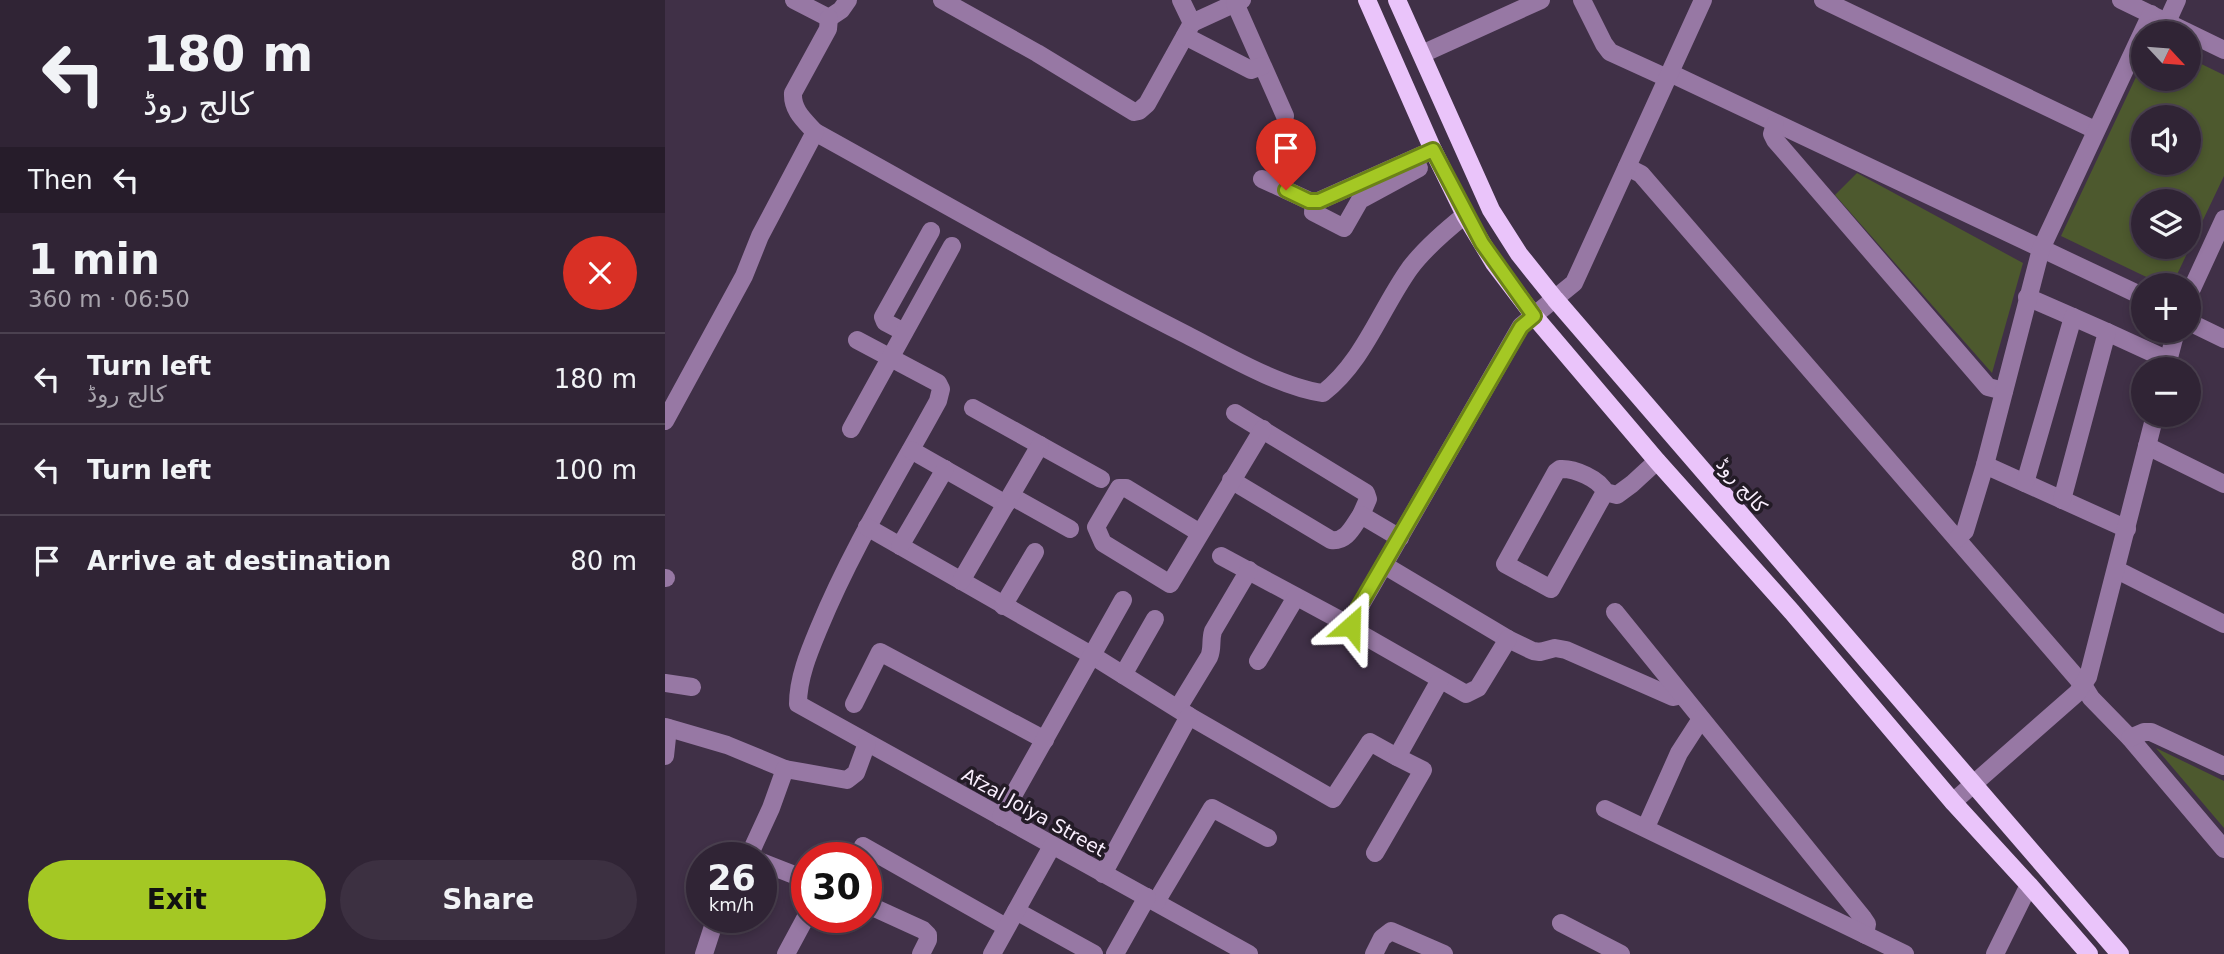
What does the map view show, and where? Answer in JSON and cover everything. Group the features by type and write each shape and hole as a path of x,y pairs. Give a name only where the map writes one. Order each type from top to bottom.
{"main road":[{"path":"1367,0 1435,155 1465,215 1534,316 1657,461 1792,612 1952,802 2089,954"},
{"name":"کالج روڈ","path":"1397,0 1491,210 1519,254 1972,785 2120,954"},
{"path":"1387,43 1412,32"}],"street":[{"path":"794,0 829,18"},
{"path":"829,18 841,10 848,0"},
{"path":"941,0 1037,53 1134,112 1147,104 1188,29 1239,2 1262,65 1285,116"},
{"path":"1181,0 1188,29 1251,70 1262,65"},
{"path":"1422,54 1541,0"},
{"path":"1582,0 1610,52 1668,75 1775,124 2131,291"},
{"path":"1351,626 1353,617 1521,327 1574,283 1703,0"},
{"path":"1822,0 2095,130"},
{"path":"2121,0 2224,50"},
{"path":"1957,539 1965,531 1985,466 2041,249 2095,130 2159,18 2177,0"},
{"path":"829,18 828,29 793,93 793,102 798,113 815,132 1121,302 1255,369 1310,391 1323,393 1341,378 1410,268 1446,230 1465,215"},
{"path":"1775,124 1772,134 1775,140 1988,387 2004,391"},
{"path":"668,410 744,276 760,236 815,132"},
{"path":"1314,203 1313,212 1344,228 1360,200 1435,155"},
{"path":"1262,179 1314,203 1435,155"},
{"path":"1627,167 1641,174 2224,849"},
{"path":"2199,273 2224,219"},
{"path":"904,332 884,322 883,317 931,230"},
{"path":"851,429 952,246"},
{"path":"2027,297 2107,332 2152,357"},
{"path":"2025,483 2073,317"},
{"path":"2201,328 2224,339"},
{"path":"2062,500 2107,332"},
{"path":"857,340 938,383 941,389 938,401 867,527 1093,656 1333,799 1370,742 1423,770 1375,853"},
{"path":"973,408 1101,479"},
{"path":"1231,480 1331,540 1339,541 1346,537 1368,499 1366,493 1235,413"},
{"path":"1952,802 2083,685 2091,668 2152,427"},
{"path":"1200,533 1126,488 1119,488 1096,527 1103,543 1170,584 1263,429"},
{"path":"961,582 1040,445"},
{"path":"2147,446 2224,484"},
{"path":"911,450 1070,529"},
{"path":"1605,492 1621,493 1657,461"},
{"path":"1985,466 2127,529"},
{"path":"900,546 945,469"},
{"path":"1560,469 1573,470 1603,486 1605,492 1551,589 1505,564 1560,469"},
{"path":"1361,515 1400,538"},
{"name":"Afzal Joiya Street","path":"867,527 836,588 812,646 800,684 798,704 1249,954"},
{"path":"1003,606 1035,552"},
{"path":"1221,555 1351,626 1466,694 1475,691 1508,639"},
{"path":"1384,565 1508,639 1533,651 1566,650 1673,698 1682,695"},
{"path":"1103,874 1213,649 1213,631 1249,570"},
{"path":"2116,570 2224,624"},
{"path":"1258,662 1296,597"},
{"path":"1001,817 1123,600"},
{"path":"1615,612 1863,918 1867,924 1865,935"},
{"path":"1123,675 1155,619"},
{"path":"854,704 880,652 1045,740"},
{"path":"1397,757 1440,680"},
{"path":"665,683 692,687"},
{"path":"1646,827 1679,753 1701,719"},
{"path":"665,756 667,728 727,745 785,769 847,780 856,773 867,743"},
{"path":"2130,738 2151,732 2224,766"},
{"path":"758,842 785,769"},
{"path":"1115,954 1212,808 1268,838"},
{"path":"1605,809 1905,954"},
{"path":"992,954 1052,846"},
{"path":"882,857 1006,927"},
{"path":"1995,954 2029,885"},
{"path":"882,911 923,930 928,935 921,954"},
{"path":"1016,911 1094,954"},
{"path":"1560,923 1621,954"},
{"path":"1374,954 1382,938 1391,931 1444,954"},
{"path":"704,954 711,933"},
{"path":"786,954 797,933"}],"green space":[{"path":"2201,64 2224,75 2224,176 2201,224 2201,189 2131,189 2131,259 2184,259 2178,273 2138,273 2061,236 2131,88 2131,91 2201,91"},
{"path":"1857,173 2023,263 1992,373 1835,195"},
{"path":"2156,748 2224,781 2224,828"}],"route":[{"path":"1286,190 1314,203 1374,175 1418,159 1433,150 1482,243 1534,316 1521,327 1353,617 1351,626"}]}
